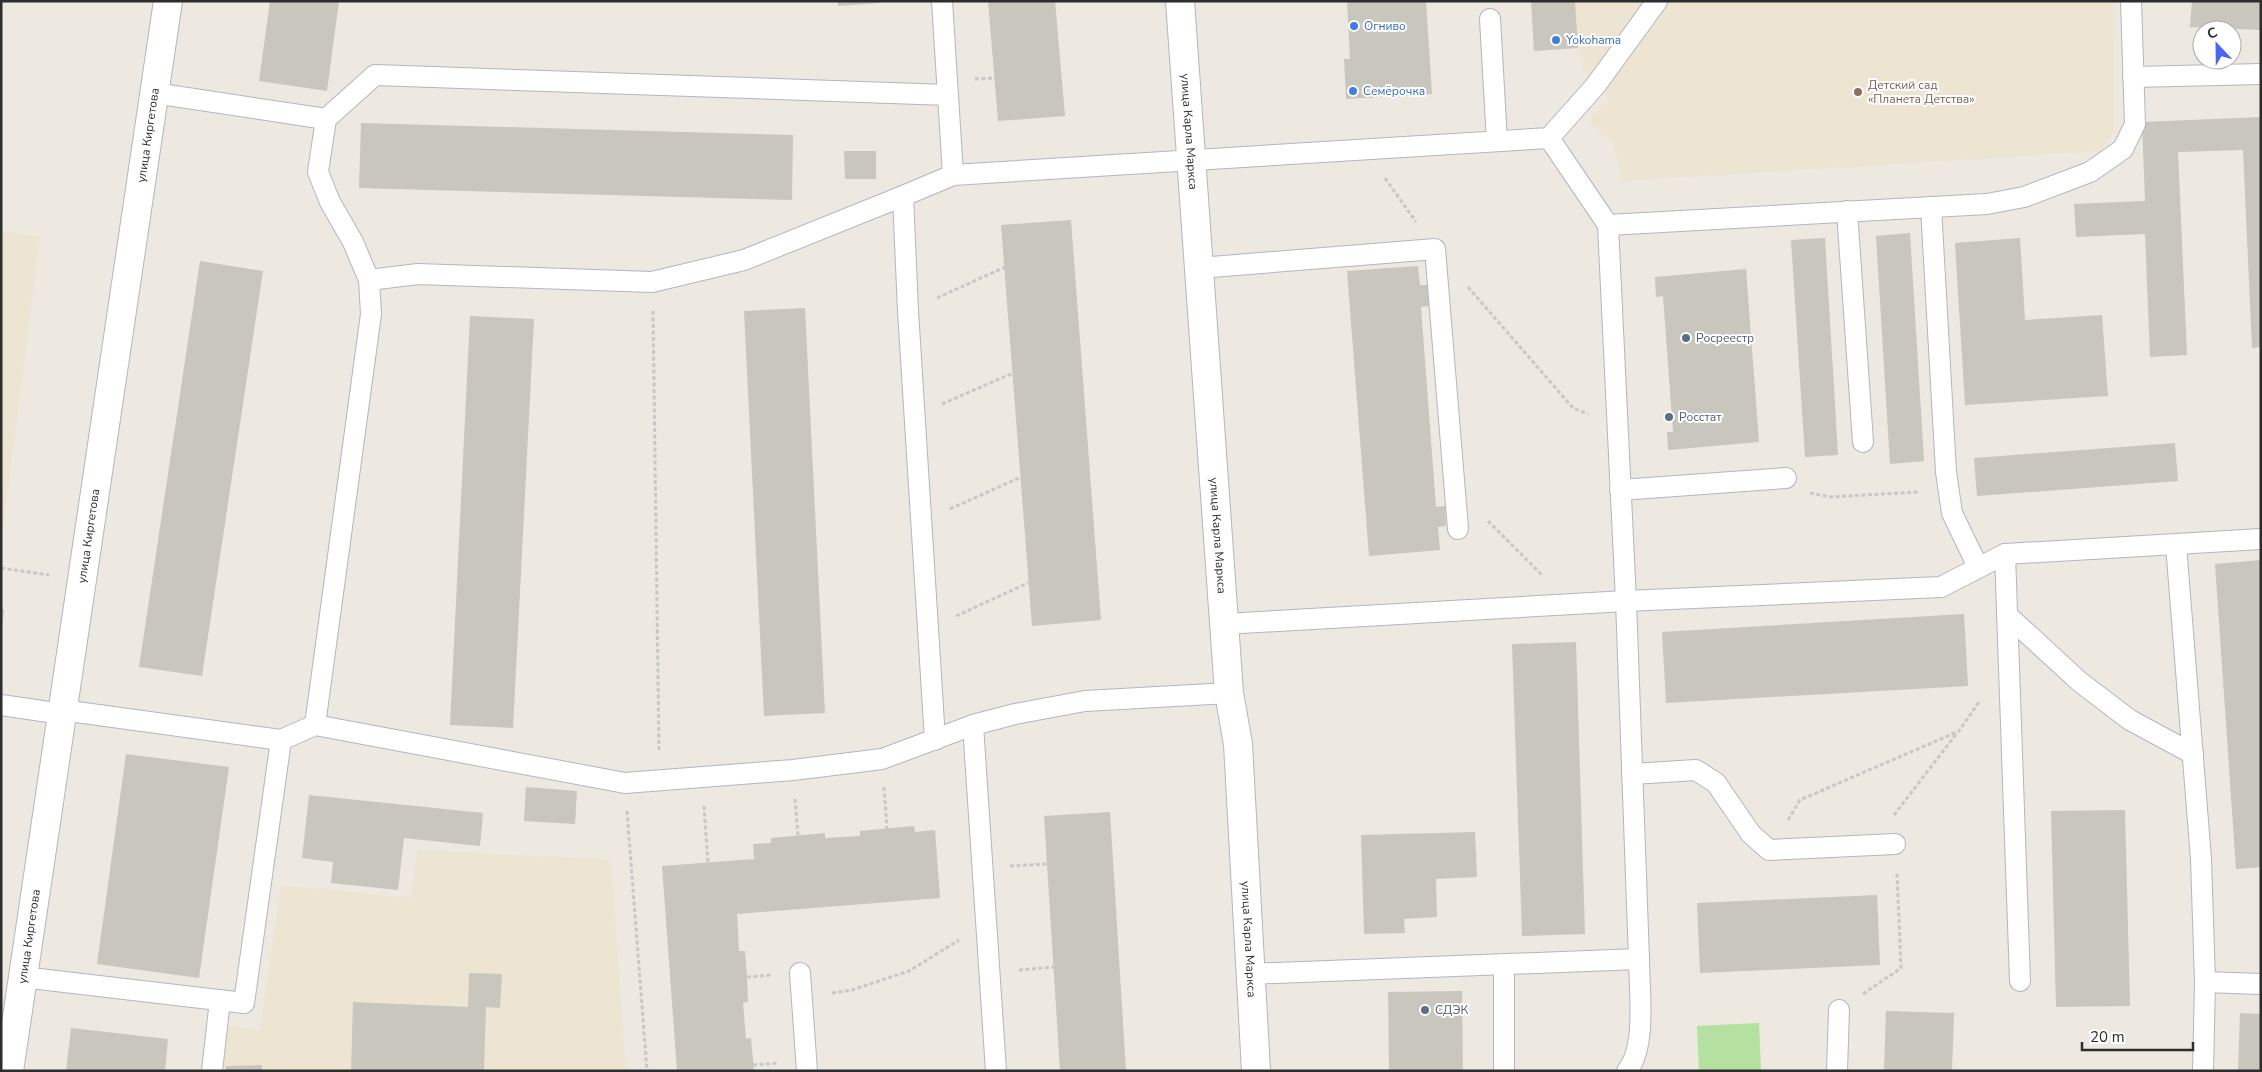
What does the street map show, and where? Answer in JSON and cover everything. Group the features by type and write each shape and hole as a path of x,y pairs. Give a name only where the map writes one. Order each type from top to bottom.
{"street":[{"name":"улица Киргетова","path":"8,1071 168,1"},
{"name":"улица Карла Маркса","path":"1180,1 1229,693 1238,744 1249,974 1256,1071"}],"lane":[{"path":"942,1 953,176"},
{"path":"368,280 418,274 652,282 744,260 953,176 1191,159 1549,138 1596,85 1658,1"},
{"path":"1608,224 1987,204 2024,197 2090,172 2122,149 2135,124 2131,1"},
{"path":"1490,20 1497,141"},
{"path":"2133,77 2261,74"},
{"path":"315,725 371,314 368,280 353,242 330,202 318,172 326,119 375,75 948,95"},
{"path":"154,93 326,119"},
{"path":"1549,138 1608,224 1626,601 1639,959 1639,1040 1633,1064 1626,1071"},
{"path":"903,196 914,416 935,740"},
{"path":"1930,207 1949,492 1952,513 1978,568"},
{"path":"1847,211 1863,442"},
{"path":"1199,268 1435,250 1458,528"},
{"path":"1620,490 1786,478"},
{"path":"1224,624 1626,601 1941,587 2005,554 2261,539"},
{"path":"2176,545 2201,859 2205,982 2203,1071"},
{"path":"2005,554 2020,981"},
{"path":"2007,615 2088,688 2130,720 2192,754"},
{"path":"1,705 280,740 315,725 625,783 793,770 882,758 973,725 1015,714 1085,701 1229,693"},
{"path":"973,725 996,1071"},
{"path":"22,977 244,1004 280,740"},
{"path":"1632,774 1696,770 1716,783 1751,834 1769,850 1895,844"},
{"path":"1249,974 1639,959"},
{"path":"1504,964 1504,1071"},
{"path":"800,973 807,1071"},
{"path":"2205,982 2261,984"},
{"path":"212,1071 220,1000"},
{"path":"1837,1071 1839,1010"}],"path":[{"path":"1364,149 1435,250 1573,408 1617,424"},
{"path":"908,311 1005,267"},
{"path":"652,282 659,781"},
{"path":"914,416 1013,373"},
{"path":"921,522 1020,477"},
{"path":"1786,478 1795,490 1830,497 1891,492 1949,492"},
{"path":"1454,486 1570,604"},
{"path":"1,568 82,580"},
{"path":"928,628 1028,583"},
{"path":"1870,845 1959,731 2009,661"},
{"path":"1769,850 1800,800 1959,731"},
{"path":"882,758 888,829"},
{"path":"793,770 798,835"},
{"path":"702,777 708,863"},
{"path":"625,783 647,1071"},
{"path":"1839,1010 1900,968 1895,844"},
{"path":"802,997 852,990 909,971 986,924"}],"shaded area":[{"name":"Детский сад «Планета Детства»","path":"1575,1 2113,1 2114,132 2100,151 1622,181 1613,143 1589,121 1609,100 1585,72 1578,48"},
{"path":"1,232 40,237 3,527 1,526"},
{"path":"417,850 611,860 626,1071 222,1071 226,1026 260,1030 281,885 411,898"}],"green space":[{"path":"1759,1023 1761,1071 1699,1071 1697,1026"}],"building":[{"path":"270,1 339,1 327,91 259,81"},
{"path":"838,1 879,1 879,3 838,6"},
{"path":"988,1 1055,1 1065,116 998,121"},
{"path":"1347,1 1426,1 1432,94 1346,99 1344,59 1350,59"},
{"path":"1531,1 1575,1 1578,48 1534,51"},
{"path":"2192,1 2261,1 2261,30 2242,29 2242,20 2192,20 2192,27 2190,27"},
{"path":"2261,117 2261,347 2252,348 2243,150 2178,152 2187,355 2150,357 2145,234 2076,237 2074,204 2145,201 2142,122"},
{"path":"361,123 793,135 792,200 359,188"},
{"path":"844,151 876,151 876,179 845,179"},
{"path":"1071,220 1101,620 1032,626 1001,225"},
{"path":"1910,233 1924,461 1890,464 1876,236"},
{"path":"1825,238 1838,455 1805,457 1791,240"},
{"path":"2020,238 2025,320 2102,315 2108,396 1965,405 1955,243"},
{"path":"200,261 263,271 202,676 139,667"},
{"path":"1418,266 1420,285 1428,285 1430,306 1421,307 1436,507 1445,506 1446,526 1438,527 1440,550 1369,556 1347,271"},
{"path":"1746,269 1759,442 1668,450 1667,432 1673,432 1663,296 1656,297 1655,277"},
{"path":"805,308 825,713 764,716 744,311"},
{"path":"470,316 534,319 513,728 450,725"},
{"path":"2175,443 2178,481 1977,496 1974,458"},
{"path":"2261,560 2261,867 2236,869 2215,564"},
{"path":"1,610 4,610 2,625 1,625"},
{"path":"1964,614 1968,686 1666,703 1662,632"},
{"path":"1576,642 1585,934 1522,936 1512,644"},
{"path":"126,754 229,767 199,978 97,964"},
{"path":"526,787 577,791 575,824 524,821"},
{"path":"309,795 483,813 480,846 404,838 398,890 331,883 333,862 302,858"},
{"path":"2125,810 2130,1006 2056,1007 2051,811"},
{"path":"1110,812 1126,1071 1060,1071 1044,816"},
{"path":"914,826 915,832 935,830 940,898 737,914 739,951 745,951 747,977 748,1002 743,1003 746,1039 751,1038 754,1071 677,1071 662,866 754,859 753,844 771,843 771,838 825,833 825,838 860,836 860,831"},
{"path":"1475,832 1477,877 1436,879 1437,917 1404,919 1405,933 1364,934 1361,835"},
{"path":"1877,895 1880,965 1700,973 1697,903"},
{"path":"469,973 502,974 500,1008 486,1007 484,1071 351,1071 353,1002 468,1007"},
{"path":"1462,991 1463,1071 1389,1071 1388,992"},
{"path":"1886,1011 1954,1013 1952,1071 1884,1071"},
{"path":"2240,1013 2261,1014 2261,1071 2238,1071"},
{"path":"71,1028 168,1039 165,1071 66,1071"},
{"path":"262,1065 262,1071 226,1071 226,1066"}],"place":[{"name":"Огниво","path":"1354,26"},
{"name":"Yokohama","path":"1556,40"},
{"name":"Семёрочка","path":"1353,91"},
{"name":"Детский сад «Планета Детства»","path":"1858,92"},
{"name":"Росреестр","path":"1686,338"},
{"name":"Росстат","path":"1669,417"},
{"name":"СДЭК","path":"1425,1010"}]}
